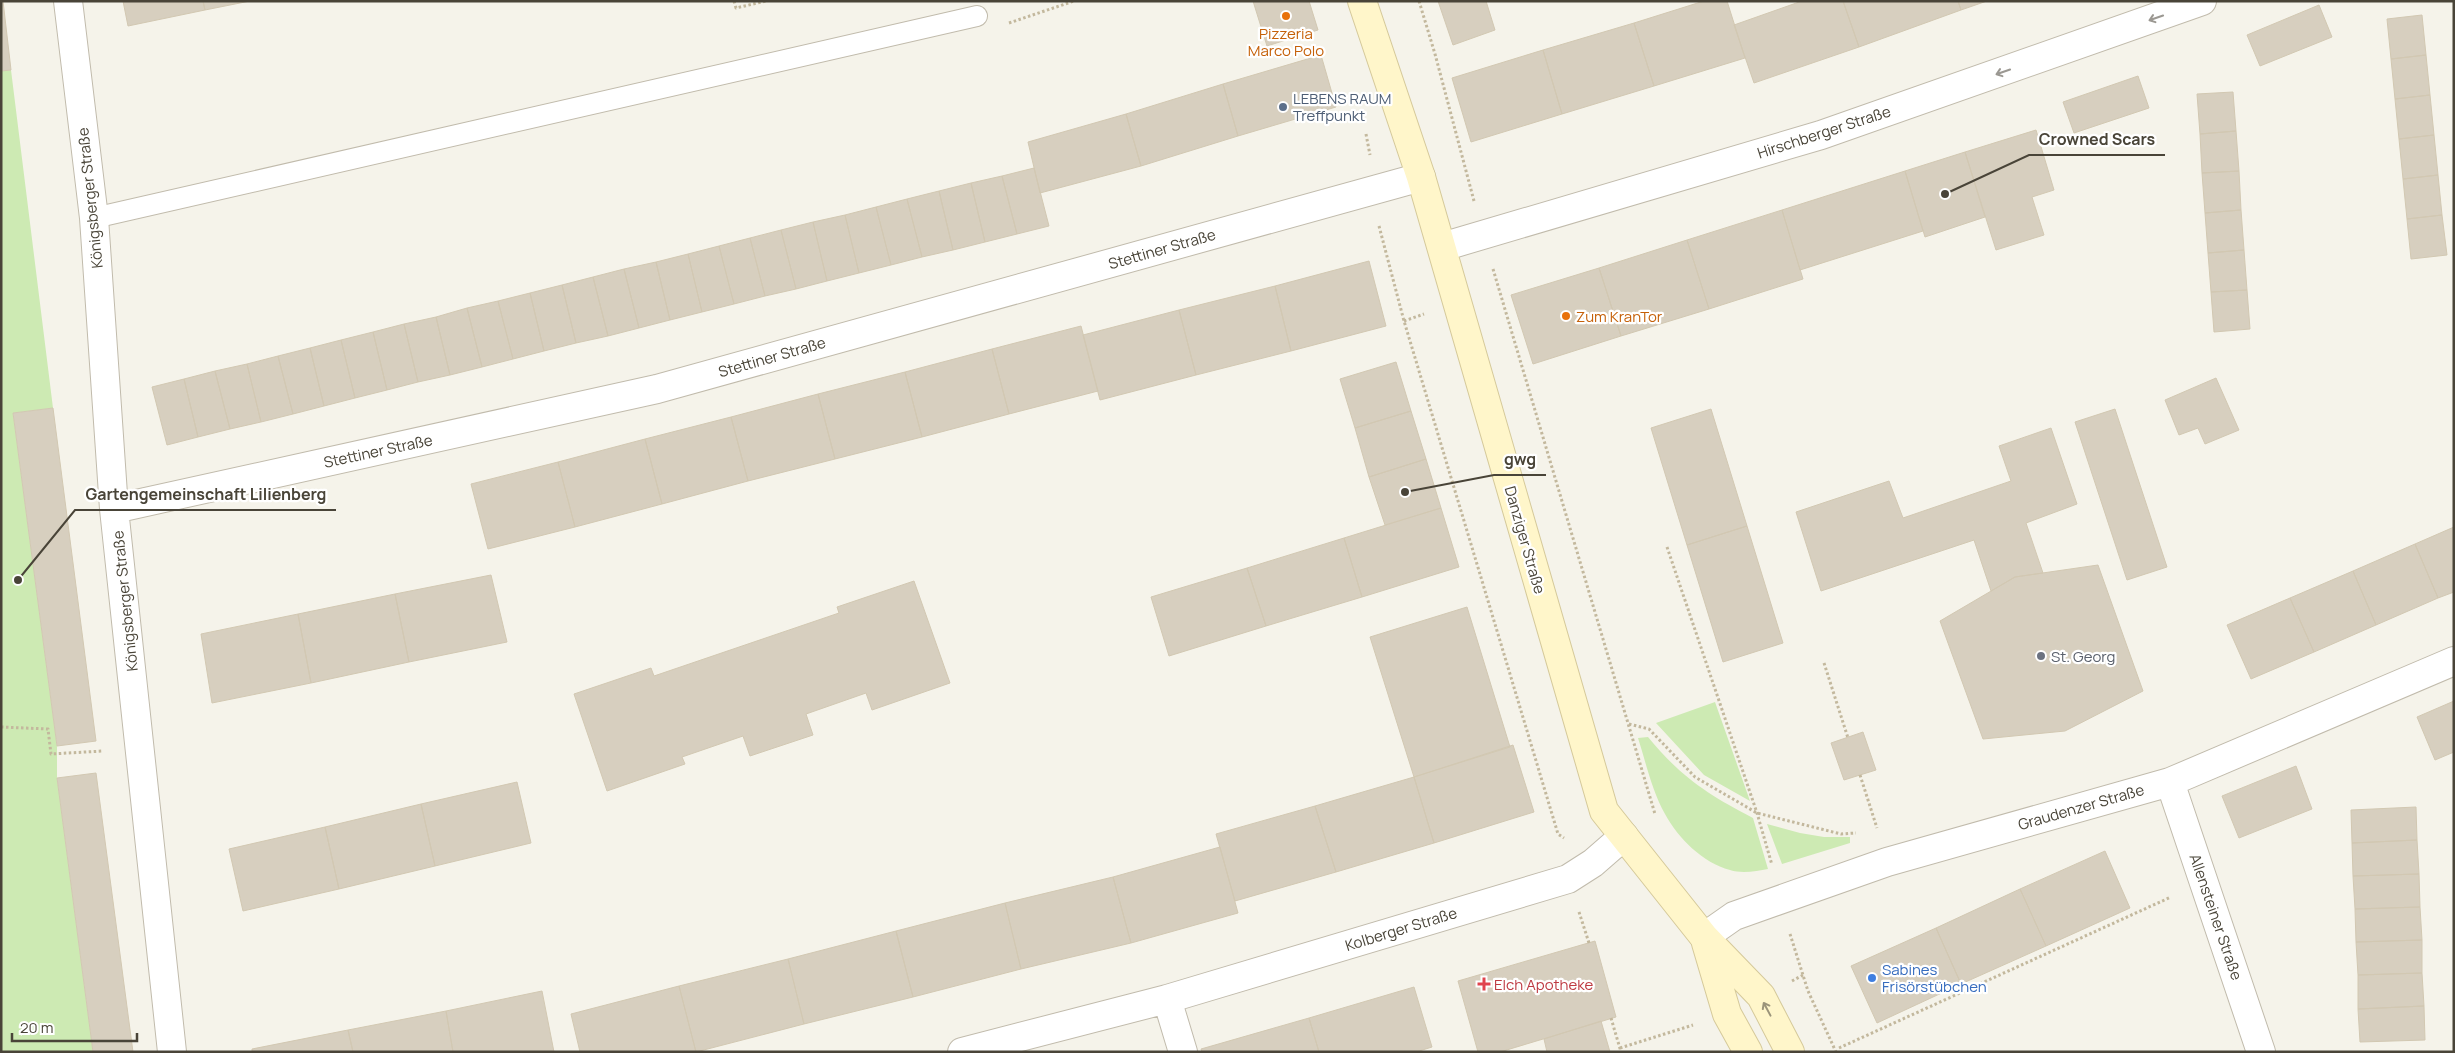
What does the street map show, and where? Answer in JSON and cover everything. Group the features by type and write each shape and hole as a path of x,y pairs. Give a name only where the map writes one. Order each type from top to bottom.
{"street":[{"name":"Königsberger Straße","path":"68,1 94,218 114,509 172,1052"},
{"name":"Danziger Straße","path":"1362,1 1421,177 1442,247 1604,811 1704,937 1761,996 1790,1052"},
{"name":"Hirschberger Straße","path":"1442,247 1821,135 2202,1"},
{"name":"Stettiner Straße","path":"114,509 657,389 1421,177"},
{"name":"Graudenzer Straße","path":"1704,937 1734,916 1887,862 2170,782 2454,660"},
{"name":"Allensteiner Straße","path":"2170,782 2261,1052"},
{"name":"Kolberger Straße","path":"962,1052 1167,999 1568,879 1593,863 1624,836"},
{"name":"Danziger Straße","path":"1704,937 1727,1014 1748,1052"},
{"path":"1167,999 1183,1052"}],"lane":[{"path":"94,218 977,16"}],"path":[{"path":"734,1 736,8 766,1"},
{"path":"977,16 980,32 1074,1"},
{"path":"1419,1 1483,234 1628,724 1650,730 1695,777 1757,813 1841,834 1859,833"},
{"path":"1364,125 1376,189 1380,229 1404,321 1558,834 1593,863"},
{"path":"1667,547 1757,813 1808,991 1836,1052"},
{"path":"1824,663 1848,738"},
{"path":"1,728 48,730 50,754 141,748"},
{"path":"1860,775 1878,831 1868,832"},
{"path":"1839,1048 2204,882"},
{"path":"1610,1018 1621,1052"}],"green space":[{"path":"11,70 53,408 13,413 57,746 57,778 93,1052 1,1052 1,71"},
{"path":"1715,702 1750,801 1704,775 1656,723"},
{"path":"1648,737 1672,763 1696,784 1753,818 1768,869 1744,872 1720,867 1701,856 1684,840 1670,823 1660,805 1653,786 1638,738"},
{"path":"1767,824 1824,837 1850,837 1850,843 1782,864"}],"building":[{"path":"1,1 3,1 11,70 1,71"},
{"path":"123,1 203,1 205,10 128,26"},
{"path":"203,1 250,1 205,10"},
{"name":"Pizzeria Marco Polo","path":"1253,1 1309,1 1318,30 1267,46"},
{"path":"1438,1 1486,1 1495,30 1453,45"},
{"path":"1704,1 1727,1 1745,58 1654,86 1634,23"},
{"path":"1802,1 1843,1 1859,47 1754,83 1734,25"},
{"path":"1843,1 1958,1 1961,10 1859,47"},
{"path":"1958,1 1987,1 1961,10"},
{"path":"2319,5 2332,37 2260,66 2247,35"},
{"path":"2422,15 2426,55 2391,59 2387,19"},
{"path":"1634,23 1654,86 1562,114 1543,50"},
{"path":"1543,50 1562,114 1471,142 1452,78"},
{"path":"1321,55 1336,107 1238,136 1223,84"},
{"path":"2426,55 2430,95 2395,99 2391,59"},
{"path":"2138,76 2149,108 2074,133 2063,102"},
{"path":"1223,84 1238,136 1141,166 1126,114"},
{"path":"2233,92 2236,131 2200,134 2197,94"},
{"path":"2430,95 2434,135 2399,139 2395,99"},
{"path":"1126,114 1141,166 1040,193 1028,142"},
{"path":"2036,130 2054,190 2032,197 2044,235 1996,250 1965,152"},
{"path":"2236,131 2239,171 2202,173 2200,134"},
{"path":"2434,135 2438,175 2403,179 2399,139"},
{"path":"1965,152 1985,217 1925,237 1905,171"},
{"path":"1034,168 1049,226 1017,234 1002,176"},
{"path":"1905,171 1923,231 1800,270 1782,210"},
{"path":"2239,171 2241,210 2205,213 2202,173"},
{"path":"2438,175 2442,215 2407,219 2403,179"},
{"path":"1002,176 1017,234 985,242 971,183"},
{"path":"971,183 985,242 953,250 939,191"},
{"path":"939,191 953,250 922,257 907,199"},
{"path":"907,199 922,257 891,265 876,207"},
{"path":"876,207 891,265 859,273 845,215"},
{"path":"1782,210 1803,279 1709,309 1687,240"},
{"path":"2241,210 2244,250 2208,253 2205,213"},
{"path":"845,215 859,273 827,281 813,222"},
{"path":"2442,215 2447,255 2411,259 2407,219"},
{"path":"813,222 827,281 796,289 781,230"},
{"path":"781,230 796,289 765,296 750,238"},
{"path":"750,238 765,296 734,304 719,246"},
{"path":"1687,240 1709,309 1621,336 1599,268"},
{"path":"719,246 734,304 702,312 688,254"},
{"path":"2244,250 2247,290 2211,292 2208,253"},
{"path":"688,254 702,312 670,320 656,262"},
{"path":"1369,261 1386,326 1291,351 1275,286"},
{"path":"656,262 670,320 639,328 624,269"},
{"name":"Zum KranTor","path":"1599,268 1621,336 1533,364 1511,295"},
{"path":"624,269 639,328 608,336 593,277"},
{"path":"593,277 608,336 576,343 562,285"},
{"path":"562,285 576,343 544,351 530,293"},
{"path":"1275,286 1291,351 1196,375 1179,310"},
{"path":"2247,290 2250,329 2214,332 2211,292"},
{"path":"530,293 544,351 513,359 498,301"},
{"path":"498,301 513,359 482,367 467,308"},
{"path":"467,308 482,367 450,375 436,317"},
{"path":"1179,310 1196,375 1100,400 1083,335"},
{"path":"436,317 450,375 418,382 404,324"},
{"path":"404,324 418,382 387,390 373,332"},
{"path":"1081,326 1098,391 1009,414 992,349"},
{"path":"373,332 387,390 355,398 341,340"},
{"path":"341,340 355,398 324,406 310,348"},
{"path":"310,348 324,406 293,414 278,356"},
{"path":"992,349 1009,414 922,437 905,372"},
{"path":"278,356 293,414 261,422 247,364"},
{"path":"1396,362 1411,411 1355,428 1340,379"},
{"path":"247,364 261,422 230,429 215,371"},
{"path":"215,371 230,429 198,437 184,379"},
{"path":"905,372 922,437 835,459 818,394"},
{"path":"2216,378 2239,430 2205,444 2198,428 2179,435 2165,400"},
{"path":"184,379 198,437 167,445 152,387"},
{"path":"818,394 835,459 748,481 731,417"},
{"path":"53,408 96,741 57,746 13,413"},
{"path":"1711,409 1747,526 1687,545 1651,428"},
{"path":"2115,409 2167,567 2127,580 2075,422"},
{"path":"1411,411 1426,459 1369,477 1355,428"},
{"path":"731,417 748,481 662,504 645,439"},
{"path":"2051,428 2077,504 2026,523 2043,573 2015,577 1991,591 1974,540 1821,591 1796,512 1889,481 1903,518 2011,481 1999,446"},
{"path":"645,439 662,504 575,527 558,462"},
{"path":"1426,459 1441,508 1385,525 1369,477"},
{"path":"558,462 575,527 488,549 471,484"},
{"path":"1441,508 1459,567 1362,597 1344,538"},
{"path":"1747,526 1783,643 1723,662 1687,545"},
{"path":"2454,527 2454,592 2438,598 2415,544"},
{"path":"1344,538 1362,597 1266,626 1247,568"},
{"path":"2415,544 2438,598 2376,625 2353,571"},
{"name":"St. Georg","path":"2098,565 2143,691 2065,731 1983,739 1940,621 2015,577"},
{"path":"1247,568 1266,626 1169,656 1151,597"},
{"path":"2353,571 2376,625 2314,652 2290,598"},
{"path":"491,575 507,642 409,662 395,594"},
{"path":"914,581 950,683 872,710 866,693 806,714 813,735 750,756 743,736 682,757 685,764 607,791 574,694 651,668 654,676 839,613 837,607"},
{"path":"395,594 409,662 311,683 298,614"},
{"path":"2290,598 2314,652 2251,679 2227,625"},
{"path":"1467,607 1510,747 1414,777 1370,637"},
{"path":"298,614 311,683 212,703 201,634"},
{"path":"2454,701 2454,752 2435,760 2417,717"},
{"path":"1863,732 1876,770 1844,780 1831,743"},
{"path":"1513,745 1534,812 1434,843 1414,777"},
{"path":"2296,766 2312,809 2239,838 2222,796"},
{"path":"96,773 133,1052 93,1052 57,778"},
{"path":"1414,777 1434,843 1336,872 1315,806"},
{"path":"517,782 531,843 435,866 421,804"},
{"path":"421,804 435,866 339,889 325,827"},
{"path":"1315,806 1336,872 1235,901 1216,834"},
{"path":"2416,807 2417,840 2352,843 2351,810"},
{"path":"325,827 339,889 243,911 229,849"},
{"path":"2417,840 2419,874 2353,876 2352,843"},
{"path":"1220,847 1238,913 1131,943 1113,877"},
{"path":"2105,851 2130,908 2046,946 2020,889"},
{"path":"2419,874 2420,907 2355,909 2353,876"},
{"path":"1113,877 1131,943 1021,969 1005,903"},
{"path":"2020,889 2046,946 1961,984 1936,928"},
{"path":"1005,903 1021,969 913,997 896,931"},
{"path":"2420,907 2422,940 2356,942 2355,909"},
{"path":"1936,928 1961,984 1877,1023 1851,966"},
{"path":"896,931 913,997 804,1024 788,959"},
{"path":"2422,940 2422,973 2358,975 2356,942"},
{"path":"1595,941 1616,1017 1500,1052 1478,1052 1458,981"},
{"path":"788,959 804,1024 696,1052 679,986"},
{"path":"2422,973 2424,1006 2358,1009 2358,975"},
{"path":"679,986 696,1052 580,1052 571,1014"},
{"path":"1414,987 1432,1047 1416,1052 1319,1052 1309,1018"},
{"path":"542,991 554,1052 453,1052 446,1011"},
{"path":"2424,1006 2425,1040 2360,1042 2358,1009"},
{"path":"446,1011 453,1052 353,1052 348,1030"},
{"path":"1309,1018 1319,1052 1202,1052 1201,1049"},
{"path":"1601,1021 1610,1052 1547,1052 1544,1039"},
{"path":"348,1030 353,1052 252,1052 252,1049"}],"place":[{"name":"Pizzeria Marco Polo","path":"1286,16"},
{"name":"LEBENS RAUM Treffpunkt","path":"1283,107"},
{"name":"Crowned Scars","path":"1945,194"},
{"name":"Zum KranTor","path":"1566,316"},
{"name":"gwg","path":"1405,492"},
{"name":"Gartengemeinschaft Lilienberg","path":"18,580"},
{"name":"St. Georg","path":"2041,656"},
{"name":"Sabines Frisörstübchen","path":"1872,978"},
{"name":"Elch Apotheke","path":"1484,984"}]}
